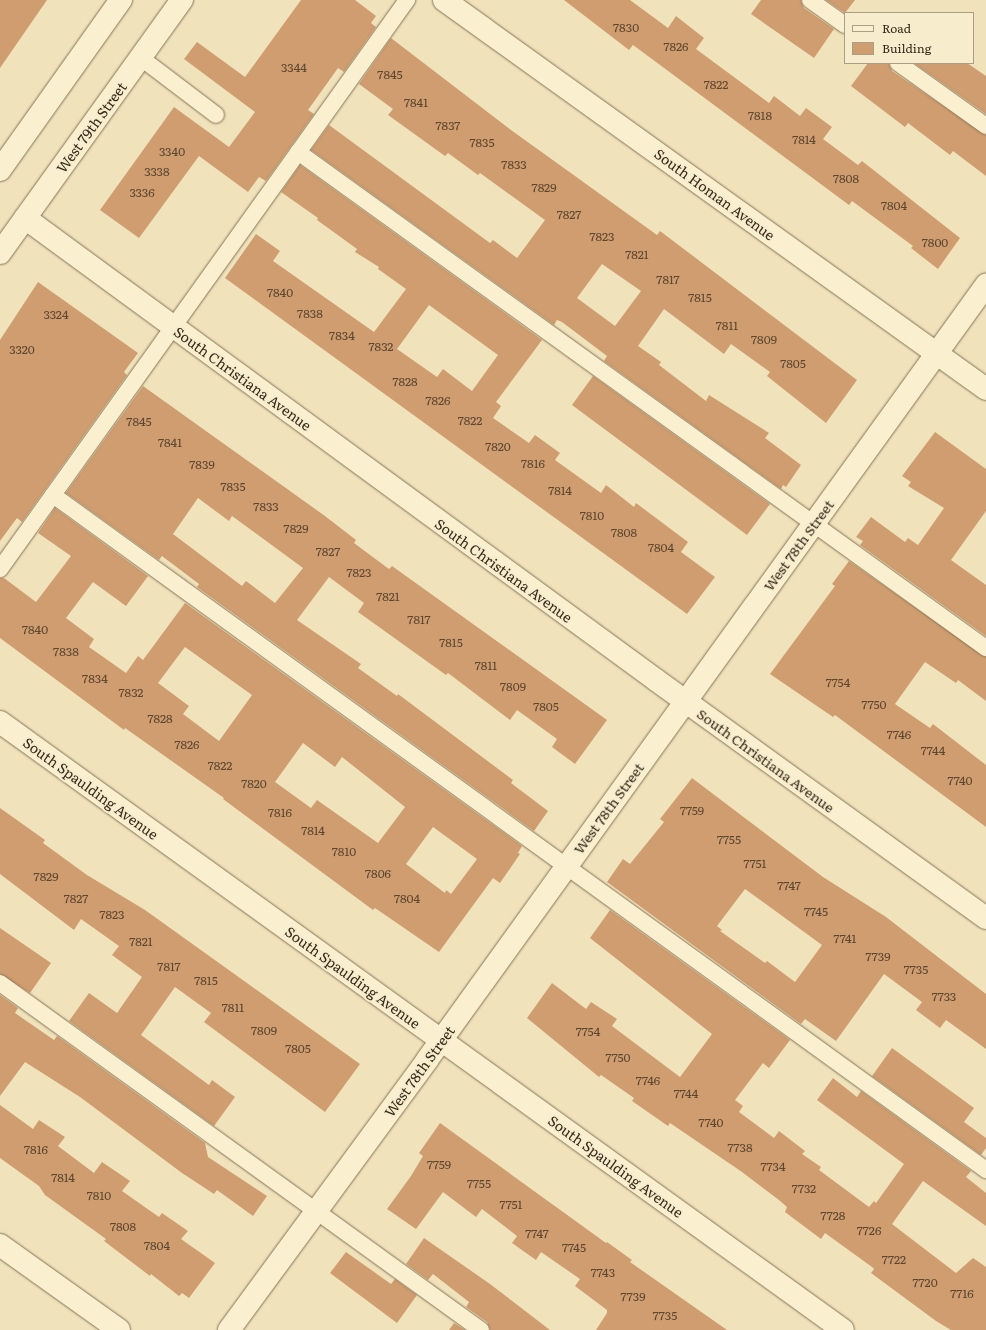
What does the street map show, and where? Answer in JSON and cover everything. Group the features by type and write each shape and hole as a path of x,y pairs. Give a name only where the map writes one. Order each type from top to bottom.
{"street":[{"path":"0,170 121,0"},
{"name":"West 79th Street","path":"0,253 182,0"},
{"name":"South Homan Avenue","path":"444,0 986,389"},
{"name":"South Christiana Avenue","path":"25,218 685,701 986,918"},
{"name":"West 78th Street","path":"229,1330 442,1041 685,701 986,285"},
{"name":"South Spaulding Avenue","path":"0,722 843,1330"},
{"path":"0,1245 119,1330"}],"lane":[{"path":"0,569 407,0"},
{"path":"810,0 844,24"},
{"path":"141,58 216,115"},
{"path":"899,64 986,126"},
{"path":"298,152 986,648"},
{"path":"53,495 566,868 986,1170"},
{"path":"0,983 480,1330"}],"building":[{"path":"0,0 47,0 0,68"},
{"path":"301,0 355,0 376,16 371,23 376,27 344,72 338,68 308,110 314,114 266,181 259,177 248,192 199,156 139,238 100,210 174,107 229,147 255,112 184,59 197,42 245,77"},
{"path":"564,0 630,0 668,28 676,16 704,38 696,49 769,103 774,96 800,116 806,108 832,127 823,139 858,165 862,161 960,238 938,269 911,248 913,246 852,201 849,205 633,45 629,50"},
{"path":"761,0 801,0 804,8 834,29 814,58 751,14"},
{"path":"826,0 855,0 844,12"},
{"path":"391,38 511,130 657,235 660,231 857,380 826,423 767,376 770,372 731,344 724,354 664,309 638,346 661,362 659,365 706,401 709,395 769,433 765,438 801,465 786,487 783,485 781,489 604,361 607,356 562,322 557,320 554,325 311,150 329,125 490,243 493,240 517,258 545,220 480,173 478,175 448,153 445,156 388,115 393,109 359,84","holes":["602,264 641,291 615,326 577,298"]},
{"path":"867,64 889,64 892,71 986,135 986,176 953,151 950,155 908,123 905,127 851,86"},
{"path":"915,64 968,64 986,76 986,114"},
{"path":"300,165 542,340 496,402 501,406 493,418 529,443 535,435 560,453 555,460 601,493 606,485 634,507 636,503 688,542 681,552 715,577 687,614 225,278 256,234 280,251 273,261 374,332 406,289 378,269 379,267 355,252 357,249 317,220 318,218 281,192","holes":["429,305 498,355 472,391 443,369 437,377 397,349"]},
{"path":"38,282 138,353 124,372 127,375 22,522 17,518 0,541 0,340"},
{"path":"593,376 770,504 747,535 572,405"},
{"path":"143,386 325,516 356,540 354,543 389,569 392,566 607,720 575,764 552,747 557,739 517,710 510,720 448,673 446,675 358,612 364,603 329,577 297,620 361,664 358,668 397,696 398,694 513,780 511,783 548,811 534,831 197,587 199,584 162,556 159,560 66,493","holes":["198,498 229,521 232,516 303,568 275,603 246,581 242,586 173,534"]},
{"path":"935,432 986,469 986,511 951,560 986,585 986,636 860,545 863,541 856,537 871,517 905,542 908,538 918,545 944,508 908,486 911,482 902,476"},
{"path":"55,508 148,576 126,606 93,582 66,618 94,639 89,647 126,673 138,656 143,660 185,603 522,846 518,853 520,854 500,883 493,878 439,952 375,908 373,910 223,799 224,798 125,728 124,730 0,638 0,578 4,578 36,602 71,556 38,533","holes":["185,647 252,695 219,741 183,714 189,706 158,683","303,743 335,767 342,757 405,807 378,843 317,800 311,808 275,782","433,827 477,859 451,894 446,890 445,893 406,864"]},
{"path":"849,561 986,657 986,701 958,680 956,683 925,662 895,704 930,728 933,724 986,765 986,827 835,715 833,717 770,674 835,586 832,584"},
{"path":"692,778 823,877 886,917 986,994 986,1049 946,1020 940,1028 916,1010 922,1002 884,974 836,1041 805,1019 801,1024 607,882 623,859 630,864 664,822 660,819","holes":["745,889 822,945 795,982 767,961 765,963 720,931 722,930 717,926"]},
{"path":"0,808 45,840 43,843 87,875 145,910 360,1064 325,1112 204,1022 211,1013 175,987 141,1035 209,1085 212,1080 235,1097 214,1126 69,1021 89,993 117,1013 142,977 112,955 119,946 81,919 74,930 0,874"},
{"path":"610,910 790,1040 769,1068 763,1063 735,1100 743,1106 739,1112 774,1138 779,1131 805,1151 802,1154 821,1167 819,1170 869,1207 874,1201 876,1203 904,1164 817,1100 833,1078 857,1097 861,1091 971,1171 966,1177 986,1193 986,1226 923,1181 892,1224 956,1273 973,1258 986,1267 986,1330 951,1330 936,1321 871,1273 874,1269 872,1267 825,1233 821,1239 785,1212 787,1207 742,1172 670,1123 668,1126 632,1101 634,1098 601,1075 599,1077 527,1018 552,983 586,1009 591,1002 617,1019 612,1026 680,1077 712,1034 590,938"},
{"path":"0,928 51,963 30,993 0,974"},
{"path":"0,995 18,1008 15,1013 54,1040 57,1036 205,1143 208,1157 267,1196 253,1216 217,1190 214,1194 182,1173 80,1097 25,1062 0,1096"},
{"path":"892,1048 974,1108 964,1122 986,1138 986,1148 981,1155 872,1076"},
{"path":"0,1105 33,1129 39,1120 65,1137 58,1146 94,1173 102,1162 130,1181 122,1191 159,1217 162,1213 188,1231 181,1239 215,1263 189,1298 182,1293 179,1296 151,1274 150,1276 104,1241 106,1239 45,1195 39,1186 0,1158"},
{"path":"440,1123 606,1243 607,1242 632,1260 630,1262 727,1330 596,1330 607,1313 607,1310 575,1286 580,1279 541,1252 536,1260 512,1243 517,1236 482,1209 476,1217 443,1192 416,1229 387,1209 411,1176 423,1156 419,1153"},
{"path":"424,1238 490,1284 550,1330 490,1330 487,1322 466,1307 469,1302 433,1274 428,1280 406,1264"},
{"path":"346,1252 391,1284 395,1279 417,1295 397,1323 330,1273"},
{"path":"454,1323 465,1330 449,1330"}]}
